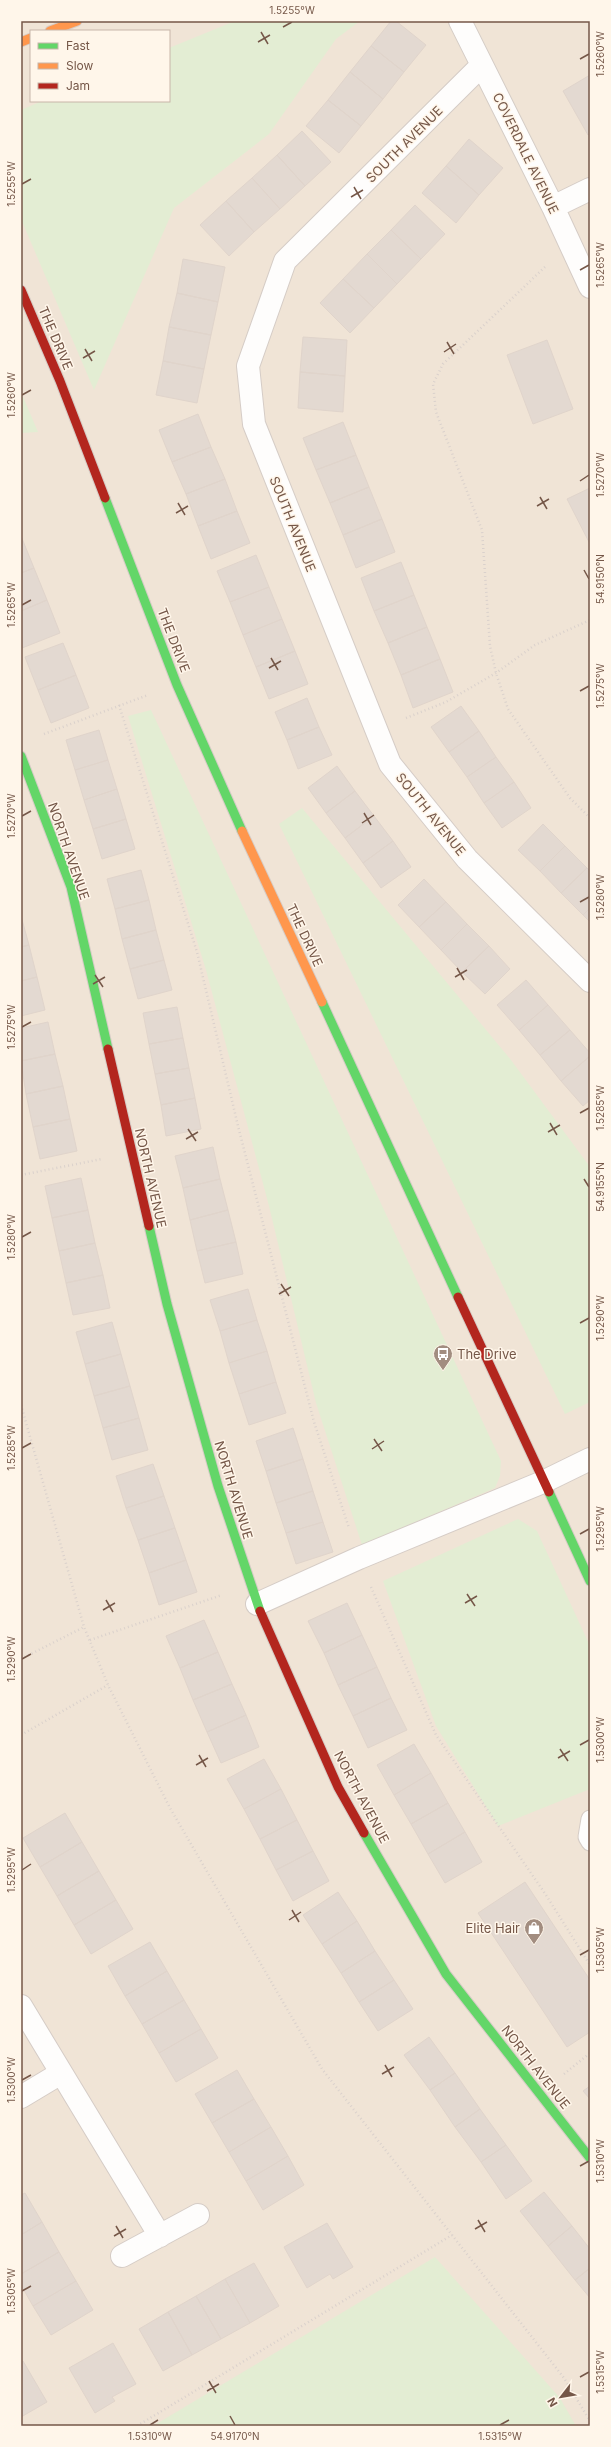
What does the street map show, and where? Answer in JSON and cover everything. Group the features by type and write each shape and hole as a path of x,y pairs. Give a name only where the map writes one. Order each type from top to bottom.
{"street":[{"path":"53,30 77,21"},
{"name":"COVERDALE AVENUE","path":"460,21 553,207 590,286"},
{"name":"SOUTH AVENUE","path":"482,65 285,261 248,366 254,424 375,730 390,764 467,859 590,982"},
{"path":"553,207 590,189"},
{"name":"THE DRIVE","path":"21,290 60,381 178,685 543,1482 590,1581"},
{"name":"NORTH AVENUE","path":"21,756 71,887 167,1304 218,1486 253,1595 338,1787 446,1974 590,2158"},
{"path":"253,1595 359,1558 543,1482 590,1460"},
{"path":"21,2006 160,2236"},
{"path":"21,2097 61,2073"},
{"path":"122,2256 198,2215"}],"lane":[{"path":"590,1820 587,1837 590,1842"}],"path":[{"path":"573,250 551,262 443,364 433,384 436,412 482,530 490,646 496,673 508,708 570,798 590,818"},
{"path":"375,730 446,702 496,673 535,645 590,620"},
{"path":"42,735 119,705 178,685"},
{"path":"119,705 197,952 238,1126 314,1422 359,1558 436,1735 546,1896 590,1966"},
{"path":"21,1175 132,1153"},
{"path":"21,1405 84,1627 108,1685 170,1808 322,2069 564,2378 590,2421"},
{"path":"90,1640 253,1595"},
{"path":"21,1659 84,1627"},
{"path":"21,1735 108,1685"},
{"path":"137,2426 452,2235"}],"shaded area":[{"path":"21,21 590,21 590,2426 21,2426"}],"green space":[{"path":"235,21 360,21 336,39 269,134 174,208 94,390 21,219 21,110 40,102 170,102 170,48"},
{"path":"21,392 38,432 21,433"},
{"path":"151,710 501,1461 500,1476 495,1488 362,1545 316,1403 269,1206 206,970 128,716"},
{"path":"302,808 511,1060 590,1167 590,1402 565,1414 279,824"},
{"path":"518,1519 537,1531 590,1646 590,1789 498,1826 436,1726 383,1581"},
{"path":"435,2257 560,2398 576,2426 153,2426"}],"building":[{"path":"391,21 396,21 426,45 404,72 371,46"},
{"path":"371,46 404,72 383,99 350,72"},
{"path":"350,72 383,99 361,126 328,100"},
{"path":"590,75 590,134 588,135 563,91"},
{"path":"328,100 361,126 339,153 306,126"},
{"path":"302,131 331,162 305,186 277,155"},
{"path":"469,139 503,168 479,195 446,166"},
{"path":"277,155 305,186 280,209 252,178"},
{"path":"446,166 479,195 456,223 422,193"},
{"path":"252,178 280,209 254,232 226,201"},
{"path":"226,201 254,232 229,256 200,225"},
{"path":"415,205 445,234 421,259 391,230"},
{"path":"391,230 421,259 397,284 367,254"},
{"path":"367,254 397,284 374,308 343,279"},
{"path":"183,259 225,267 218,302 177,293"},
{"path":"343,279 374,308 350,333 320,303"},
{"path":"177,293 218,302 211,335 169,327"},
{"path":"169,327 211,335 204,369 163,361"},
{"path":"303,337 347,340 345,376 300,372"},
{"path":"547,340 573,409 533,424 507,355"},
{"path":"163,361 204,369 197,403 156,395"},
{"path":"300,372 345,376 343,412 298,408"},
{"path":"198,414 211,447 172,462 159,430"},
{"path":"343,422 356,455 316,470 303,438"},
{"path":"211,447 225,479 186,494 172,462"},
{"path":"356,455 369,487 330,503 316,470"},
{"path":"225,479 237,511 198,526 186,494"},
{"path":"369,487 382,519 343,535 330,503"},
{"path":"590,488 590,544 567,499"},
{"path":"237,511 250,543 211,559 198,526"},
{"path":"382,519 395,552 356,568 343,535"},
{"path":"21,536 34,568 21,573"},
{"path":"256,555 269,587 230,602 217,571"},
{"path":"401,562 414,595 374,611 361,578"},
{"path":"34,568 47,600 21,611 21,573"},
{"path":"269,587 282,619 243,635 230,602"},
{"path":"414,595 427,627 388,643 374,611"},
{"path":"47,600 60,633 22,648 21,611"},
{"path":"282,619 295,651 256,667 243,635"},
{"path":"427,627 440,659 401,675 388,643"},
{"path":"63,643 76,675 38,690 25,657"},
{"path":"295,651 308,684 269,699 256,667"},
{"path":"440,659 453,692 413,708 401,675"},
{"path":"76,675 89,708 51,723 38,690"},
{"path":"307,698 319,727 287,740 275,712"},
{"path":"461,706 479,731 449,752 431,727"},
{"path":"319,727 332,755 298,769 287,740"},
{"path":"99,730 108,760 75,770 66,740"},
{"path":"479,731 496,757 467,777 449,752"},
{"path":"496,757 514,782 484,803 467,777"},
{"path":"108,760 117,789 84,800 75,770"},
{"path":"337,766 355,791 326,813 308,788"},
{"path":"514,782 531,808 502,828 484,803"},
{"path":"117,789 126,819 93,829 84,800"},
{"path":"355,791 374,816 345,838 326,813"},
{"path":"374,816 393,841 363,863 345,838"},
{"path":"126,819 135,849 102,859 93,829"},
{"path":"543,824 565,846 540,871 518,850"},
{"path":"393,841 411,867 381,888 363,863"},
{"path":"565,846 587,868 561,893 540,871"},
{"path":"587,868 590,871 590,908 583,915 561,893"},
{"path":"141,870 149,900 115,909 107,879"},
{"path":"424,879 446,902 419,927 398,905"},
{"path":"149,900 156,930 122,939 115,909"},
{"path":"446,902 467,924 441,950 419,927"},
{"path":"590,908 590,922 583,915"},
{"path":"21,916 29,945 21,947"},
{"path":"467,924 489,946 462,972 441,950"},
{"path":"156,930 164,960 130,969 122,939"},
{"path":"29,945 37,977 21,981 21,947"},
{"path":"489,946 510,969 485,994 462,972"},
{"path":"164,960 172,990 138,999 130,969"},
{"path":"37,977 45,1010 21,1016 21,981"},
{"path":"526,980 548,1005 519,1030 497,1005"},
{"path":"548,1005 570,1030 540,1055 519,1030"},
{"path":"177,1007 183,1038 149,1044 143,1013"},
{"path":"48,1022 55,1054 21,1061 21,1028"},
{"path":"570,1030 590,1053 590,1056 561,1081 540,1055"},
{"path":"183,1038 189,1068 155,1074 149,1044"},
{"path":"55,1054 63,1086 26,1094 21,1061"},
{"path":"590,1056 590,1100 583,1106 561,1081"},
{"path":"189,1068 195,1098 161,1105 155,1074"},
{"path":"63,1086 70,1119 33,1127 26,1094"},
{"path":"195,1098 201,1129 166,1136 161,1105"},
{"path":"70,1119 77,1151 40,1159 33,1127"},
{"path":"213,1147 220,1179 183,1188 175,1156"},
{"path":"81,1178 88,1210 52,1218 45,1186"},
{"path":"220,1179 228,1210 190,1220 183,1188"},
{"path":"88,1210 95,1243 59,1251 52,1218"},
{"path":"228,1210 236,1242 197,1251 190,1220"},
{"path":"236,1242 243,1274 205,1283 197,1251"},
{"path":"95,1243 103,1275 66,1283 59,1251"},
{"path":"103,1275 110,1308 73,1315 66,1283"},
{"path":"248,1289 257,1320 220,1331 210,1300"},
{"path":"257,1320 267,1351 229,1363 220,1331"},
{"path":"112,1322 121,1354 85,1364 76,1332"},
{"path":"267,1351 276,1382 239,1394 229,1363"},
{"path":"121,1354 130,1386 94,1396 85,1364"},
{"path":"276,1382 286,1413 249,1425 239,1394"},
{"path":"130,1386 139,1418 103,1428 94,1396"},
{"path":"139,1418 148,1450 112,1460 103,1428"},
{"path":"293,1428 303,1459 266,1471 256,1441"},
{"path":"303,1459 313,1491 276,1503 266,1471"},
{"path":"153,1464 164,1496 126,1508 116,1476"},
{"path":"313,1491 323,1522 286,1533 276,1503"},
{"path":"164,1496 175,1528 138,1540 126,1508"},
{"path":"323,1522 333,1552 296,1564 286,1533"},
{"path":"175,1528 186,1560 149,1573 138,1540"},
{"path":"186,1560 197,1592 159,1605 149,1573"},
{"path":"347,1603 362,1635 324,1653 308,1621"},
{"path":"204,1620 218,1652 180,1668 166,1636"},
{"path":"362,1635 377,1667 338,1685 324,1653"},
{"path":"218,1652 232,1684 193,1700 180,1668"},
{"path":"377,1667 391,1698 353,1716 338,1685"},
{"path":"232,1684 246,1715 207,1732 193,1700"},
{"path":"391,1698 407,1730 368,1748 353,1716"},
{"path":"246,1715 259,1747 221,1763 207,1732"},
{"path":"414,1744 431,1773 394,1795 377,1765"},
{"path":"264,1759 281,1789 244,1809 227,1779"},
{"path":"431,1773 448,1803 411,1824 394,1795"},
{"path":"281,1789 297,1820 260,1839 244,1809"},
{"path":"448,1803 465,1832 428,1854 411,1824"},
{"path":"65,1813 82,1842 40,1867 23,1838"},
{"path":"297,1820 313,1851 276,1870 260,1839"},
{"path":"465,1832 482,1862 445,1883 428,1854"},
{"path":"82,1842 99,1871 57,1896 40,1867"},
{"path":"313,1851 329,1881 293,1901 276,1870"},
{"path":"99,1871 116,1900 74,1925 57,1896"},
{"path":"525,1882 590,1980 590,2032 567,2047 478,1913"},
{"path":"338,1892 357,1921 322,1944 303,1915"},
{"path":"116,1900 133,1929 91,1954 74,1925"},
{"path":"357,1921 375,1951 341,1973 322,1944"},
{"path":"150,1942 167,1971 125,1996 108,1966"},
{"path":"375,1951 394,1980 359,2002 341,1973"},
{"path":"167,1971 184,2000 142,2024 125,1996"},
{"path":"394,1980 413,2009 378,2031 359,2002"},
{"path":"184,2000 201,2029 159,2053 142,2024"},
{"path":"201,2029 218,2058 176,2082 159,2053"},
{"path":"429,2037 455,2073 430,2090 404,2055"},
{"path":"237,2070 254,2099 212,2123 195,2094"},
{"path":"455,2073 480,2109 455,2127 430,2090"},
{"path":"590,2086 590,2099 583,2091"},
{"path":"254,2099 271,2127 229,2152 212,2123"},
{"path":"480,2109 506,2145 481,2162 455,2127"},
{"path":"271,2127 288,2156 246,2181 229,2152"},
{"path":"506,2145 532,2181 506,2199 481,2162"},
{"path":"288,2156 304,2185 263,2210 246,2181"},
{"path":"544,2192 572,2226 548,2246 520,2211"},
{"path":"25,2193 42,2222 21,2235 21,2195"},
{"path":"42,2222 59,2252 21,2274 21,2235"},
{"path":"327,2223 353,2267 333,2279 330,2274 307,2288 284,2247"},
{"path":"572,2226 590,2249 590,2268 575,2280 548,2246"},
{"path":"59,2252 76,2281 33,2306 21,2285 21,2274"},
{"path":"254,2263 279,2306 250,2323 225,2279"},
{"path":"590,2268 590,2298 575,2280"},
{"path":"225,2279 250,2323 221,2339 196,2296"},
{"path":"76,2281 93,2310 51,2335 33,2306"},
{"path":"196,2296 221,2339 192,2355 168,2312"},
{"path":"168,2312 192,2355 163,2371 139,2329"},
{"path":"113,2343 136,2384 112,2397 115,2401 95,2413 69,2368"},
{"path":"21,2361 23,2361 47,2402 21,2417"}],"traffic: fast":[{"path":"105,498 177,685 242,831"},
{"path":"21,756 71,887 108,1049"},
{"path":"322,1002 458,1297"},
{"path":"149,1226 167,1304 218,1486 260,1611"},
{"path":"549,1492 590,1581"},
{"path":"364,1833 446,1974 590,2158"}],"traffic: slow":[{"path":"53,30 77,21"},
{"path":"21,42 30,38"},
{"path":"242,831 322,1002"}],"traffic: jam":[{"path":"21,290 60,381 105,498"},
{"path":"108,1049 149,1226"},
{"path":"458,1297 549,1492"},
{"path":"260,1611 338,1787 364,1833"}],"place":[{"name":"The Drive","path":"443,1371"},
{"name":"Elite Hair","path":"534,1945"}]}
